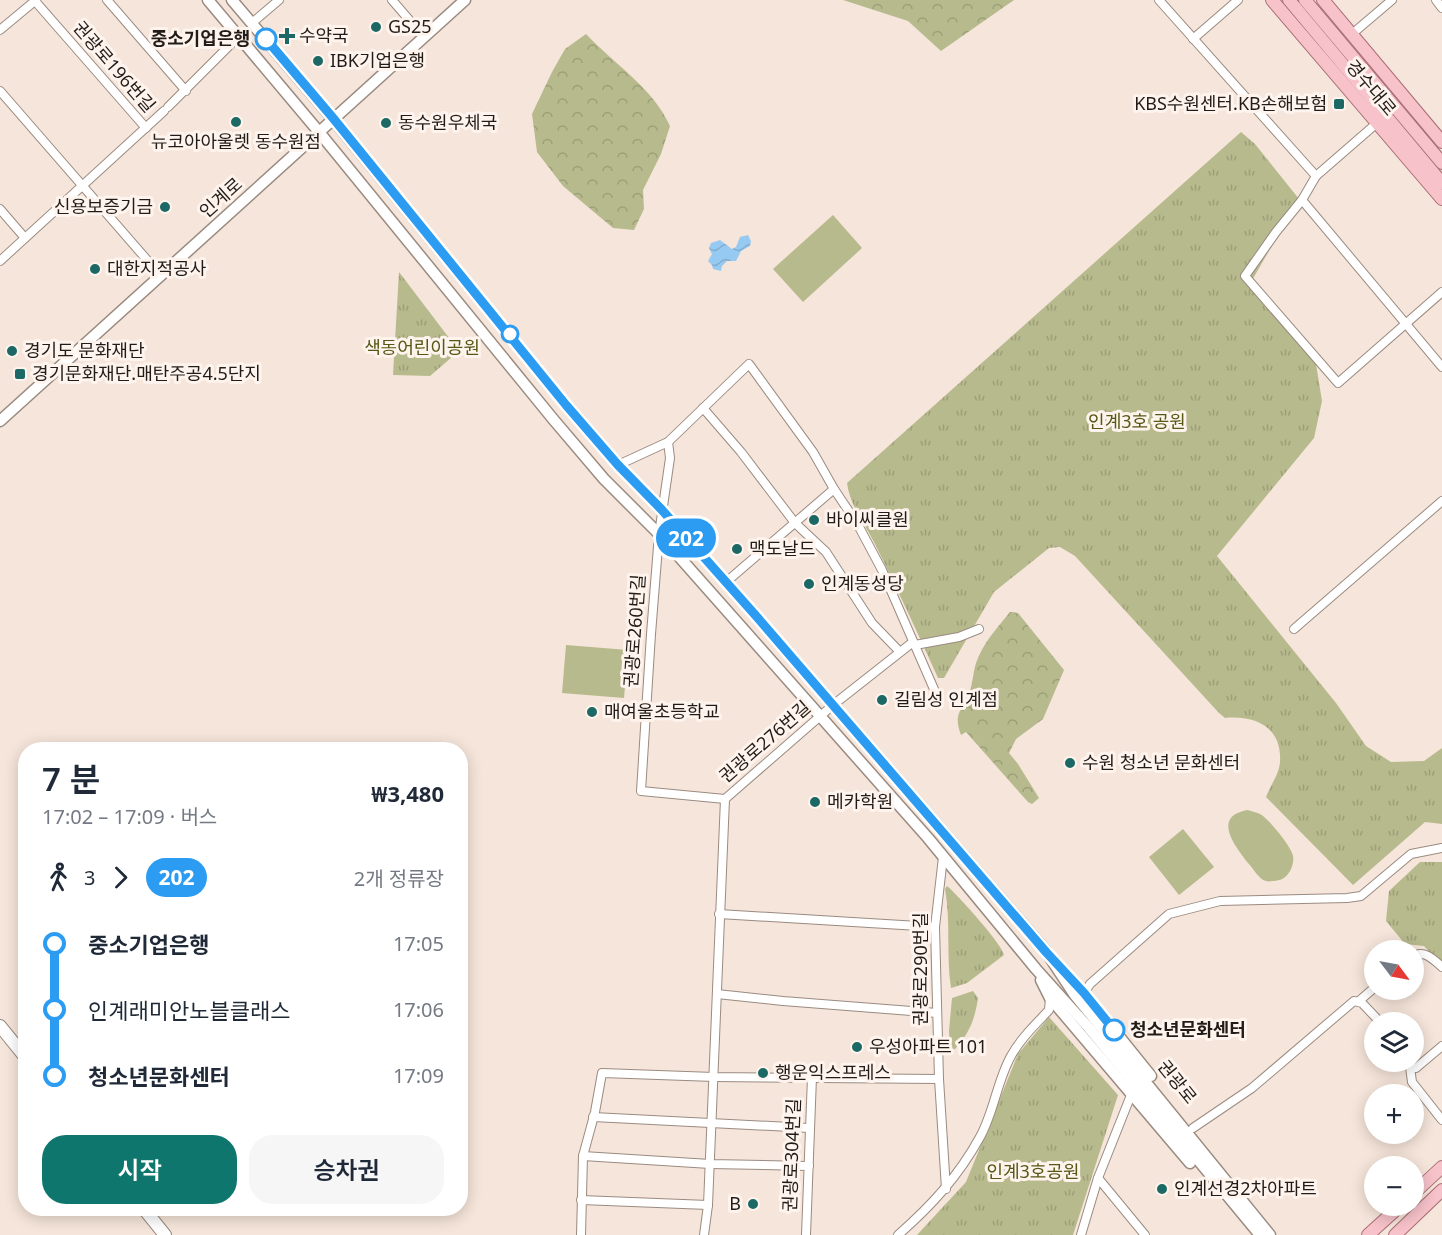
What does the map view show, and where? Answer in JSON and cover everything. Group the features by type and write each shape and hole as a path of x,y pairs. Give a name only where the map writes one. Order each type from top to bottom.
{"main road":[{"name":"경수대로","path":"1272,0 1442,199"},
{"path":"1289,0 1442,183"},
{"path":"1305,0 1442,163"},
{"name":"경수대로","path":"1323,0 1442,142"},
{"path":"0,1026 18,1048"},
{"path":"1424,1184 1442,1167"},
{"path":"1395,1235 1442,1190"},
{"path":"150,1216 165,1235"},
{"path":"1368,1235 1389,1216"}],"street":[{"path":"107,0 186,91"},
{"path":"208,0 319,132 560,428 604,479 659,534 943,857 1036,969 1092,1025 1270,1235"},
{"name":"권광로","path":"232,0 333,118 566,405 618,465 662,510 1084,993 1279,1235"},
{"path":"252,23 279,0"},
{"path":"392,0 424,37"},
{"name":"인계로","path":"0,421 465,0"},
{"path":"1159,0 1316,176"},
{"path":"1193,39 1238,0"},
{"path":"1352,34 1392,0"},
{"path":"1436,0 1442,8"},
{"name":"권광로196번길","path":"0,30 36,1 146,128"},
{"path":"0,261 186,91 239,36"},
{"path":"0,91 161,276"},
{"path":"1377,123 1316,176 1302,200 1245,276 1338,383 1442,291"},
{"path":"1302,200 1442,367"},
{"path":"0,209 25,238"},
{"path":"618,465 668,442 749,364 813,452 858,525 882,570 937,696"},
{"path":"703,408 741,452 795,523 826,552 872,623 900,652"},
{"name":"권광로260번길","path":"668,442 669,477 659,534 641,791 725,799"},
{"path":"725,583 834,489"},
{"path":"1294,629 1442,501"},
{"path":"914,643 959,637 979,629"},
{"name":"권광로276번길","path":"704,1235 710,1164 725,799 833,705 914,643"},
{"path":"1084,993 1090,984 1169,914 1220,901 1361,896 1410,854 1442,848"},
{"name":"권광로290번길","path":"943,857 935,927 939,1079 946,1189"},
{"path":"719,914 935,927"},
{"name":"권광로","path":"1046,952 1092,1025"},
{"path":"1424,954 1442,966"},
{"path":"1036,969 1050,998 1252,1235"},
{"path":"717,994 938,1013"},
{"path":"1193,1128 1252,1088 1354,1001 1359,1001 1364,997"},
{"path":"898,1235 946,1189 961,1170 981,1135 1010,1058 1023,1037 1049,1010 1050,998"},
{"path":"1359,1001 1370,1012"},
{"path":"1092,1025 1260,1235"},
{"path":"1424,1061 1442,1046"},
{"path":"1410,1072 1412,1082 1442,1120"},
{"path":"581,1235 583,1156 602,1073 714,1077 939,1079"},
{"name":"권광로304번길","path":"806,1235 812,1077"},
{"path":"1081,1235 1098,1178 1131,1095"},
{"path":"593,1117 809,1128"},
{"path":"583,1156 710,1164 809,1166"},
{"path":"1098,1178 1145,1235"},
{"path":"581,1200 708,1205"}],"green space":[{"path":"843,0 1014,0 941,51 908,21"},
{"path":"586,34 654,100 670,126 661,154 643,190 644,209 634,230 613,228 563,186 537,152 532,114 565,49"},
{"name":"인계3호 공원","path":"1241,132 1255,144 1299,199 1251,282 1314,352 1322,401 1314,438 1217,556 1336,703 1366,746 1391,762 1424,761 1442,748 1442,824 1425,822 1353,885 1266,797 1280,766 1279,749 1271,732 1256,721 1225,718 1219,713 1075,556 1060,547 1049,548 994,592 944,678 938,678 875,544 855,507 847,483"},
{"path":"833,215 862,248 803,302 773,269"},
{"name":"색동어린이공원","path":"399,272 459,351 430,376 393,375"},
{"path":"1010,612 1018,613 1064,670 1043,719 1016,739 1009,753 1039,798 1032,804 966,732 961,735 958,721 958,716 968,698 975,666 982,649"},
{"path":"566,645 628,650 624,698 562,693"},
{"path":"1247,810 1260,814 1268,821 1292,852 1291,870 1277,881 1263,880 1233,841 1228,826 1230,819"},
{"path":"1183,829 1214,867 1179,895 1149,857"},
{"path":"1420,862 1442,862 1442,965 1424,946 1424,940 1402,940 1386,921 1389,891"},
{"path":"947,886 988,931 1004,955 967,983 951,988 945,889"},
{"path":"973,991 978,998 971,1026 955,1049 950,1050 952,998"},
{"name":"인계3호공원","path":"1049,1017 1118,1095 1073,1235 917,1235 966,1182 1018,1054"}],"water":[{"path":"748,235 751,241 750,246 741,251 736,261 727,261 721,271 713,269 708,261 712,254 709,248 711,243 720,240 732,249 736,247 740,237"}],"bus line":[{"name":"202","path":"266,39 566,405 757,617 1114,1030"}],"place":[{"name":"GS25","path":"376,27"},
{"name":"수약국","path":"287,36"},
{"name":"중소기업은행","path":"266,39"},
{"name":"IBK기업은행","path":"318,61"},
{"name":"KBS수원센터.KB손해보험","path":"1339,104"},
{"name":"뉴코아아울렛 동수원점","path":"236,122"},
{"name":"동수원우체국","path":"386,123"},
{"name":"신용보증기금","path":"165,207"},
{"name":"대한지적공사","path":"95,269"},
{"name":"경기도 문화재단","path":"12,351"},
{"name":"경기문화재단.매탄주공4.5단지","path":"20,374"},
{"name":"바이씨클원","path":"814,520"},
{"name":"맥도날드","path":"737,549"},
{"name":"인계동성당","path":"809,584"},
{"name":"길림성 인계점","path":"882,700"},
{"name":"매여울초등학교","path":"592,712"},
{"name":"수원 청소년 문화센터","path":"1070,763"},
{"name":"메카학원","path":"815,802"},
{"name":"청소년문화센터","path":"1114,1030"},
{"name":"우성아파트 101","path":"857,1047"},
{"name":"행운익스프레스","path":"763,1073"},
{"name":"인계선경2차아파트","path":"1162,1189"},
{"name":"B","path":"753,1204"}]}
